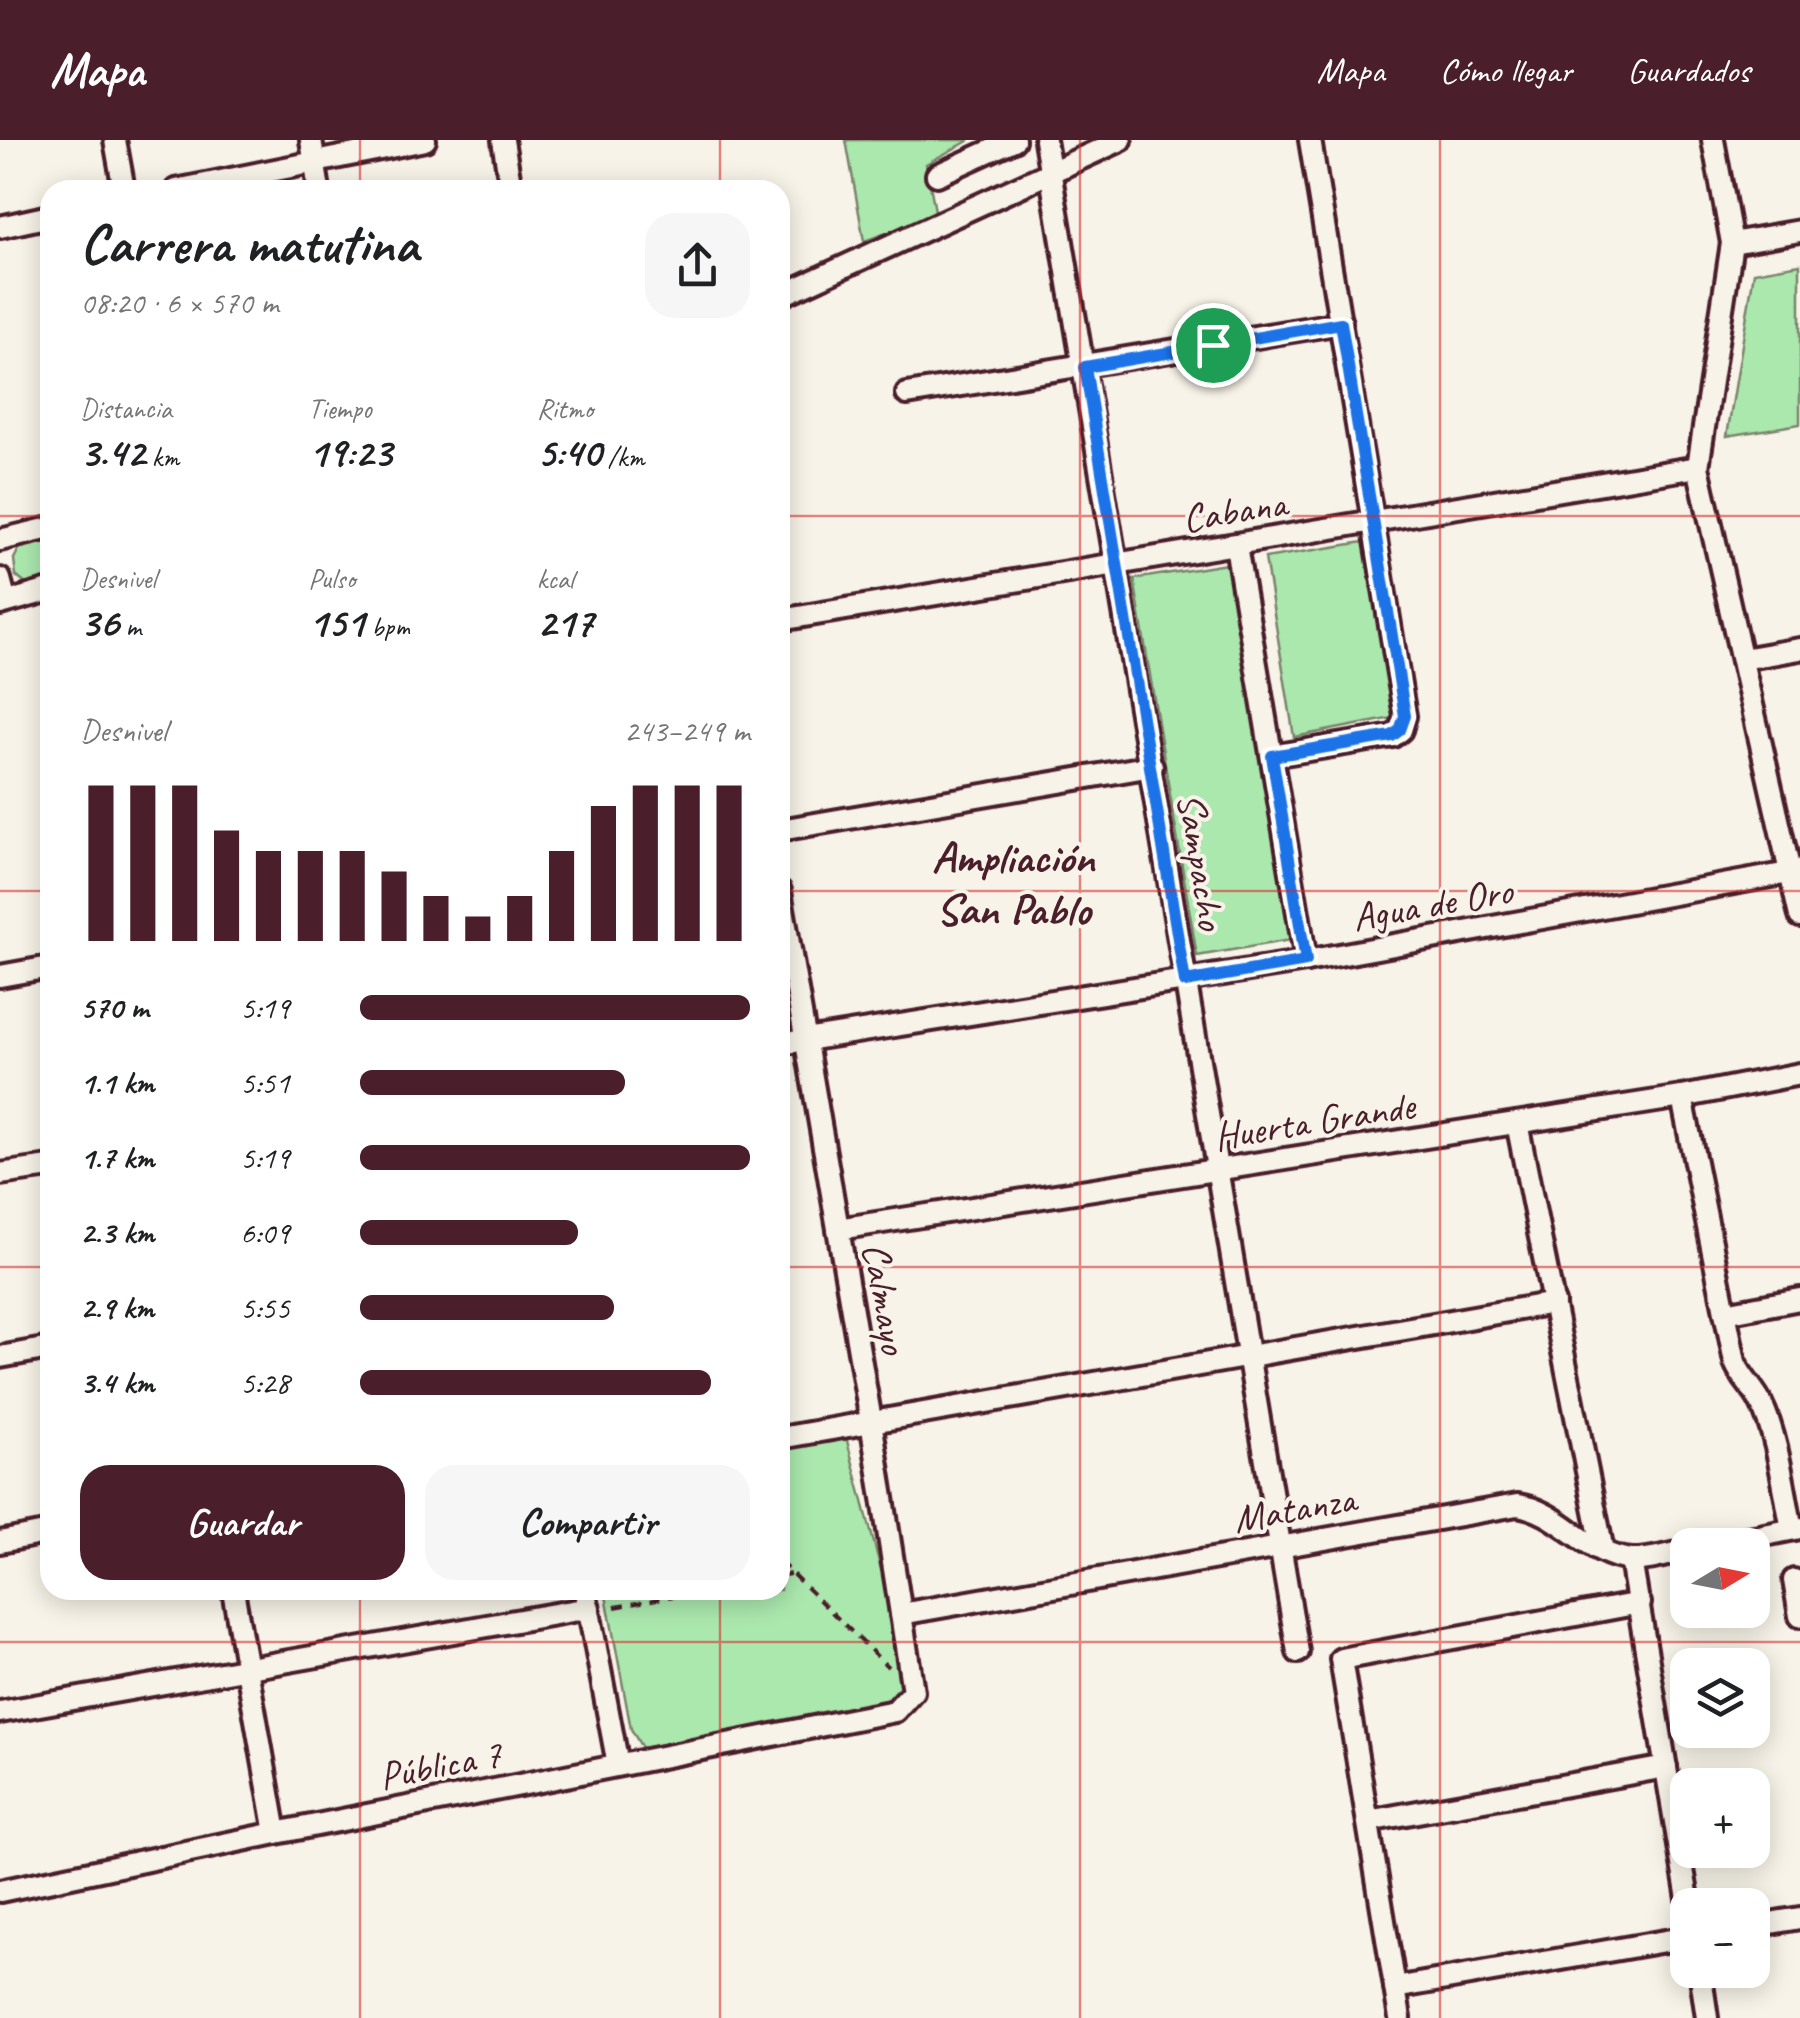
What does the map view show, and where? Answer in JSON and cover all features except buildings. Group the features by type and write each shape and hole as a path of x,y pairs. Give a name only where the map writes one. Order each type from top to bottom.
{"street":[{"path":"115,140 122,180"},
{"path":"311,140 318,180"},
{"path":"226,180 426,140"},
{"path":"503,140 509,180"},
{"path":"937,175 1014,140"},
{"name":"Sampacho","path":"1045,140 1119,564 1298,1652"},
{"path":"790,291 1121,140"},
{"path":"1272,756 1392,736 1400,730 1405,716 1310,140"},
{"path":"1714,140 1732,242 1698,467 1795,872 1800,916"},
{"path":"0,227 40,218"},
{"path":"1732,242 1800,232"},
{"path":"907,394 1341,323"},
{"name":"Cabana","path":"790,618 1698,467"},
{"path":"0,540 40,530"},
{"path":"1236,546 1306,961"},
{"path":"0,579 3,603 40,593"},
{"path":"1742,659 1800,650"},
{"path":"790,828 1152,766"},
{"name":"Agua de Oro","path":"790,1042 1185,982 1795,872"},
{"name":"Calmayo","path":"790,953 871,1421 913,1692"},
{"path":"0,976 40,969"},
{"name":"Huerta Grande","path":"838,1230 1682,1098 1800,1074"},
{"path":"1682,1098 1735,1362 1741,1377 1760,1400 1767,1419 1796,1529 1770,1534"},
{"path":"1518,1123 1602,1551"},
{"path":"0,1174 40,1168"},
{"path":"1725,1313 1800,1299"},
{"path":"790,1436 1554,1302"},
{"path":"0,1356 40,1350"},
{"name":"Matanza","path":"901,1614 1517,1505 1536,1508 1602,1551 1631,1560 1670,1553"},
{"path":"0,1542 40,1534"},
{"path":"1631,1560 1686,1888"},
{"path":"1794,1580 1800,1616"},
{"path":"236,1600 276,1833"},
{"path":"0,1712 248,1668 582,1600"},
{"path":"587,1600 618,1764"},
{"path":"1400,2018 1341,1659 1640,1604"},
{"name":"Pública 7","path":"0,1891 895,1711 913,1692"},
{"path":"1368,1821 1666,1766"},
{"path":"1770,1923 1800,1918"},
{"path":"1395,1988 1670,1940"},
{"path":"1703,1988 1707,2018"}],"path":[{"path":"790,1569 913,1692"},
{"path":"790,1574 795,1573"},
{"path":"615,1607 652,1600"}],"green space":[{"path":"846,140 970,140 926,164 936,216 864,241"},
{"path":"1800,264 1800,424 1727,436 1754,272"},
{"path":"1370,541 1398,717 1294,737 1265,558"},
{"path":"40,542 40,582 27,585 16,576 14,559 20,547"},
{"path":"1239,562 1302,938 1197,956 1134,579"},
{"path":"846,1437 913,1691 885,1702 642,1748 631,1729 607,1600 790,1600 790,1447"}],"district":[{"name":"Ampliación San Pablo","path":"1013,882"}],"route":[{"path":"1341,323 1405,716 1400,730 1392,736 1272,756 1306,961 1185,982 1085,367 1213,345 1341,323"}]}
